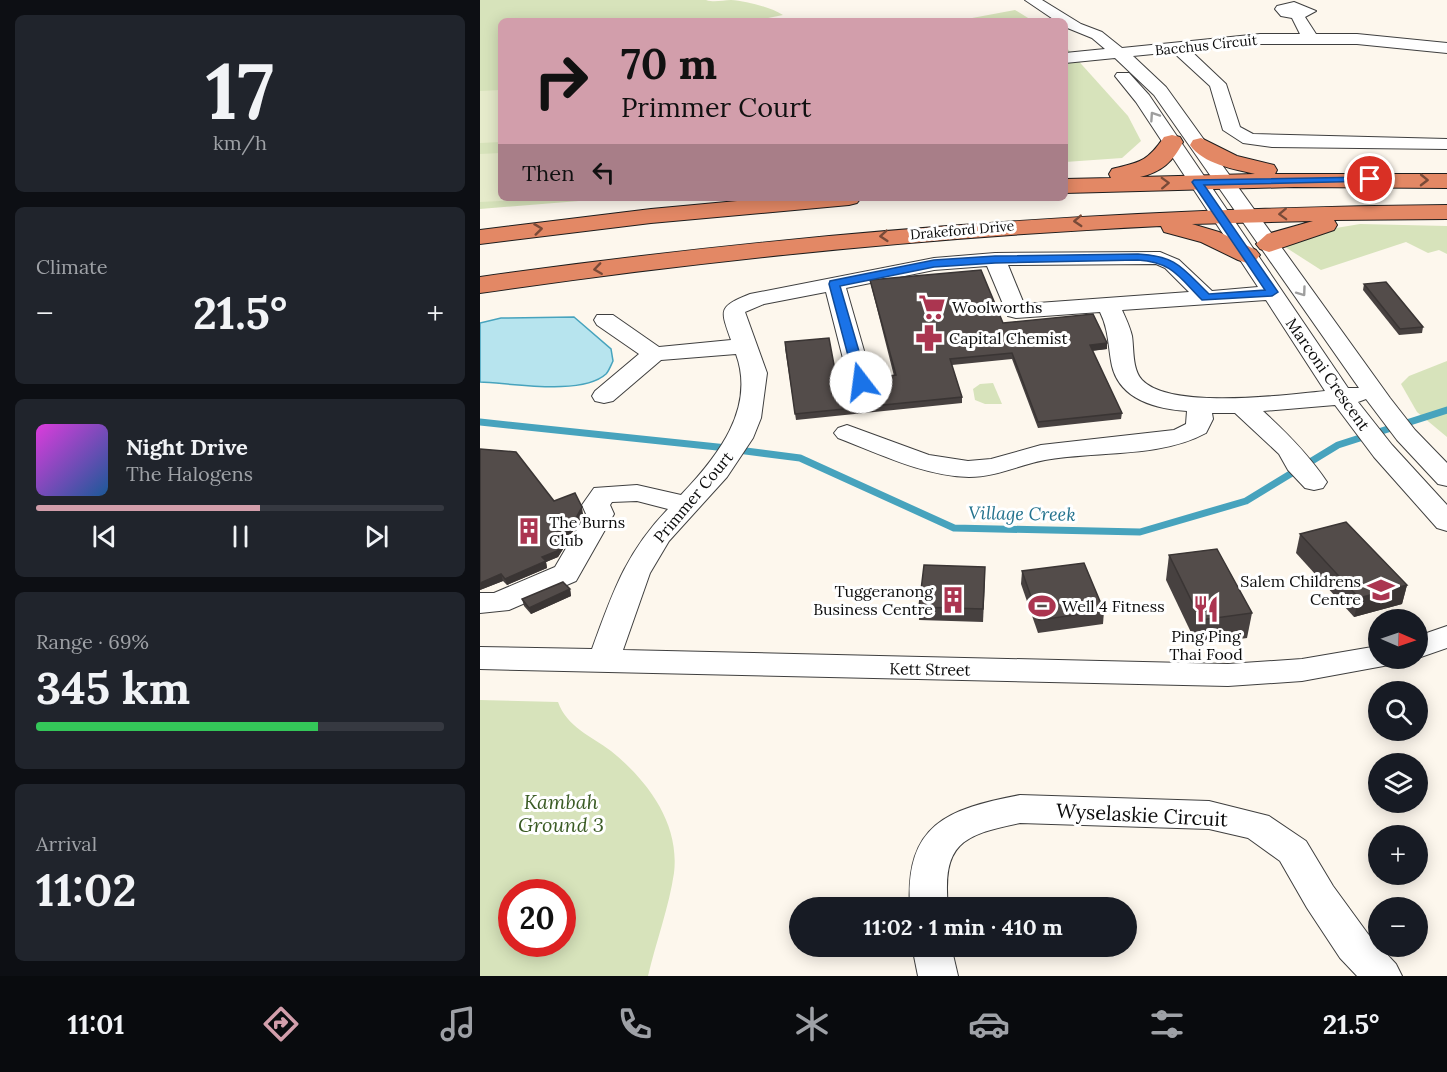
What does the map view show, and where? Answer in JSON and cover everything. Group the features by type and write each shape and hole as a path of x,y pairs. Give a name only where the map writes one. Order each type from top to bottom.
{"highway":[{"path":"1068,183 1151,168 1164,158 1172,142"},
{"path":"1201,145 1244,166 1370,179"},
{"path":"1068,184 1370,179 1447,181"},
{"path":"480,237 656,215 815,201"},
{"path":"1121,219 1161,225 1258,249 1294,233 1339,222 1378,220 1436,212"},
{"name":"Drakeford Drive","path":"480,285 662,260 926,232 1121,219 1436,212"}],"street":[{"path":"1032,0 1062,18"},
{"path":"1297,15 1310,38"},
{"path":"1068,22 1077,27 1083,38 1113,55"},
{"name":"Bacchus Circuit","path":"1068,58 1244,40 1310,38 1447,48"},
{"path":"1177,47 1218,84 1233,130 1249,139 1272,142 1447,144"},
{"name":"Marconi Crescent","path":"1113,55 1221,216 1258,249 1400,428 1443,469"},
{"name":"Marconi Crescent","path":"1113,55 1160,91 1201,145 1251,215 1258,249 1272,292 1341,396 1372,437 1403,475 1447,522"},
{"name":"Primmer Court","path":"604,661 635,573 658,536 687,505 735,446 748,418 755,373 747,346 733,315 735,308 758,299 934,264 995,259 1160,258 1172,264 1206,297"},
{"path":"995,259 1016,311 1272,292"},
{"path":"834,284 861,382"},
{"path":"1107,304 1119,330 1121,362 1133,385 1157,399 1199,405 1375,394"},
{"path":"605,320 654,354"},
{"path":"604,396 654,354 747,346"},
{"path":"1240,404 1290,450 1297,464 1314,482"},
{"path":"847,433 924,462 968,469 993,467 1041,453 1180,437 1197,428 1200,419 1199,405"},
{"path":"1403,475 1443,469"},
{"path":"480,603 498,603 566,574 600,514 596,505 604,494 637,493 687,505"},
{"path":"1428,644 1447,638"},
{"name":"Kett Street","path":"480,658 1228,675 1302,670 1368,659"},
{"name":"Wyselaskie Circuit","path":"929,897 928,868 932,856 948,836 972,820 987,815 1020,809 1226,817 1270,833 1293,851 1320,897 1354,946 1382,976"},
{"path":"934,957 938,976"}],"green space":[{"path":"480,0 731,0 772,9 783,15 768,18 498,18 498,201 579,201 480,209"},
{"path":"1015,10 1028,18 972,18"},
{"path":"1068,49 1128,116 1141,141 1122,158 1068,162"},
{"path":"498,90 498,142 480,143 480,91"},
{"path":"498,153 498,201 480,202 480,154"},
{"path":"1360,224 1447,226 1447,254 1439,250 1428,253 1406,242 1321,270 1282,245 1312,232"},
{"path":"1447,361 1447,437 1417,412 1401,384 1409,376"},
{"path":"993,383 1002,404 985,404 975,400 973,389 980,384"},
{"name":"Kambah Ground 3","path":"480,700 558,702 573,725 611,751 637,775 658,804 672,837 674,873 648,976 480,976"}],"water":[{"path":"574,317 611,349 613,361 606,374 595,381 581,385 546,387 480,382 480,323 501,318"}],"building":[{"path":"981,270 1003,323 1093,314 1107,343 1090,345 1122,413 1038,422 1012,353 950,359 962,397 795,414 785,342 829,338 837,381 849,380 861,385 870,383 874,378 896,375 870,280"},
{"path":"1386,282 1423,327 1400,329 1364,284"},
{"name":"The Burns Club","path":"480,449 516,452 554,501 575,493 582,507 571,527 557,532 563,539 557,551 542,557 546,561 505,579 501,574 480,583"},
{"path":"1346,522 1407,585 1359,598 1300,534"},
{"path":"1217,549 1252,613 1201,620 1169,555"},
{"path":"1084,563 1104,611 1039,620 1022,571"},
{"name":"Tuggeranong Business Centre","path":"924,565 985,567 983,609 919,607"},
{"path":"563,582 570,589 529,608 522,599"}],"waterway":[{"name":"Village Creek","path":"738,450 800,458 954,528 1140,532 1246,501 1338,445 1447,410"},
{"name":"Village Creek","path":"480,422 727,448"}],"place":[{"name":"Woolworths","path":"932,307"},
{"name":"Capital Chemist","path":"929,338"},
{"name":"The Burns Club","path":"529,531"},
{"name":"Salem Childrens Centre","path":"1381,590"},
{"name":"Tuggeranong Business Centre","path":"953,600"},
{"name":"Well 4 Fitness","path":"1042,606"},
{"name":"Ping Ping Thai Food","path":"1206,609"}],"route":[{"path":"861,382 834,284 934,264 995,259 1138,257 1160,258 1172,264 1206,297 1272,292 1197,182 1370,179"}]}
